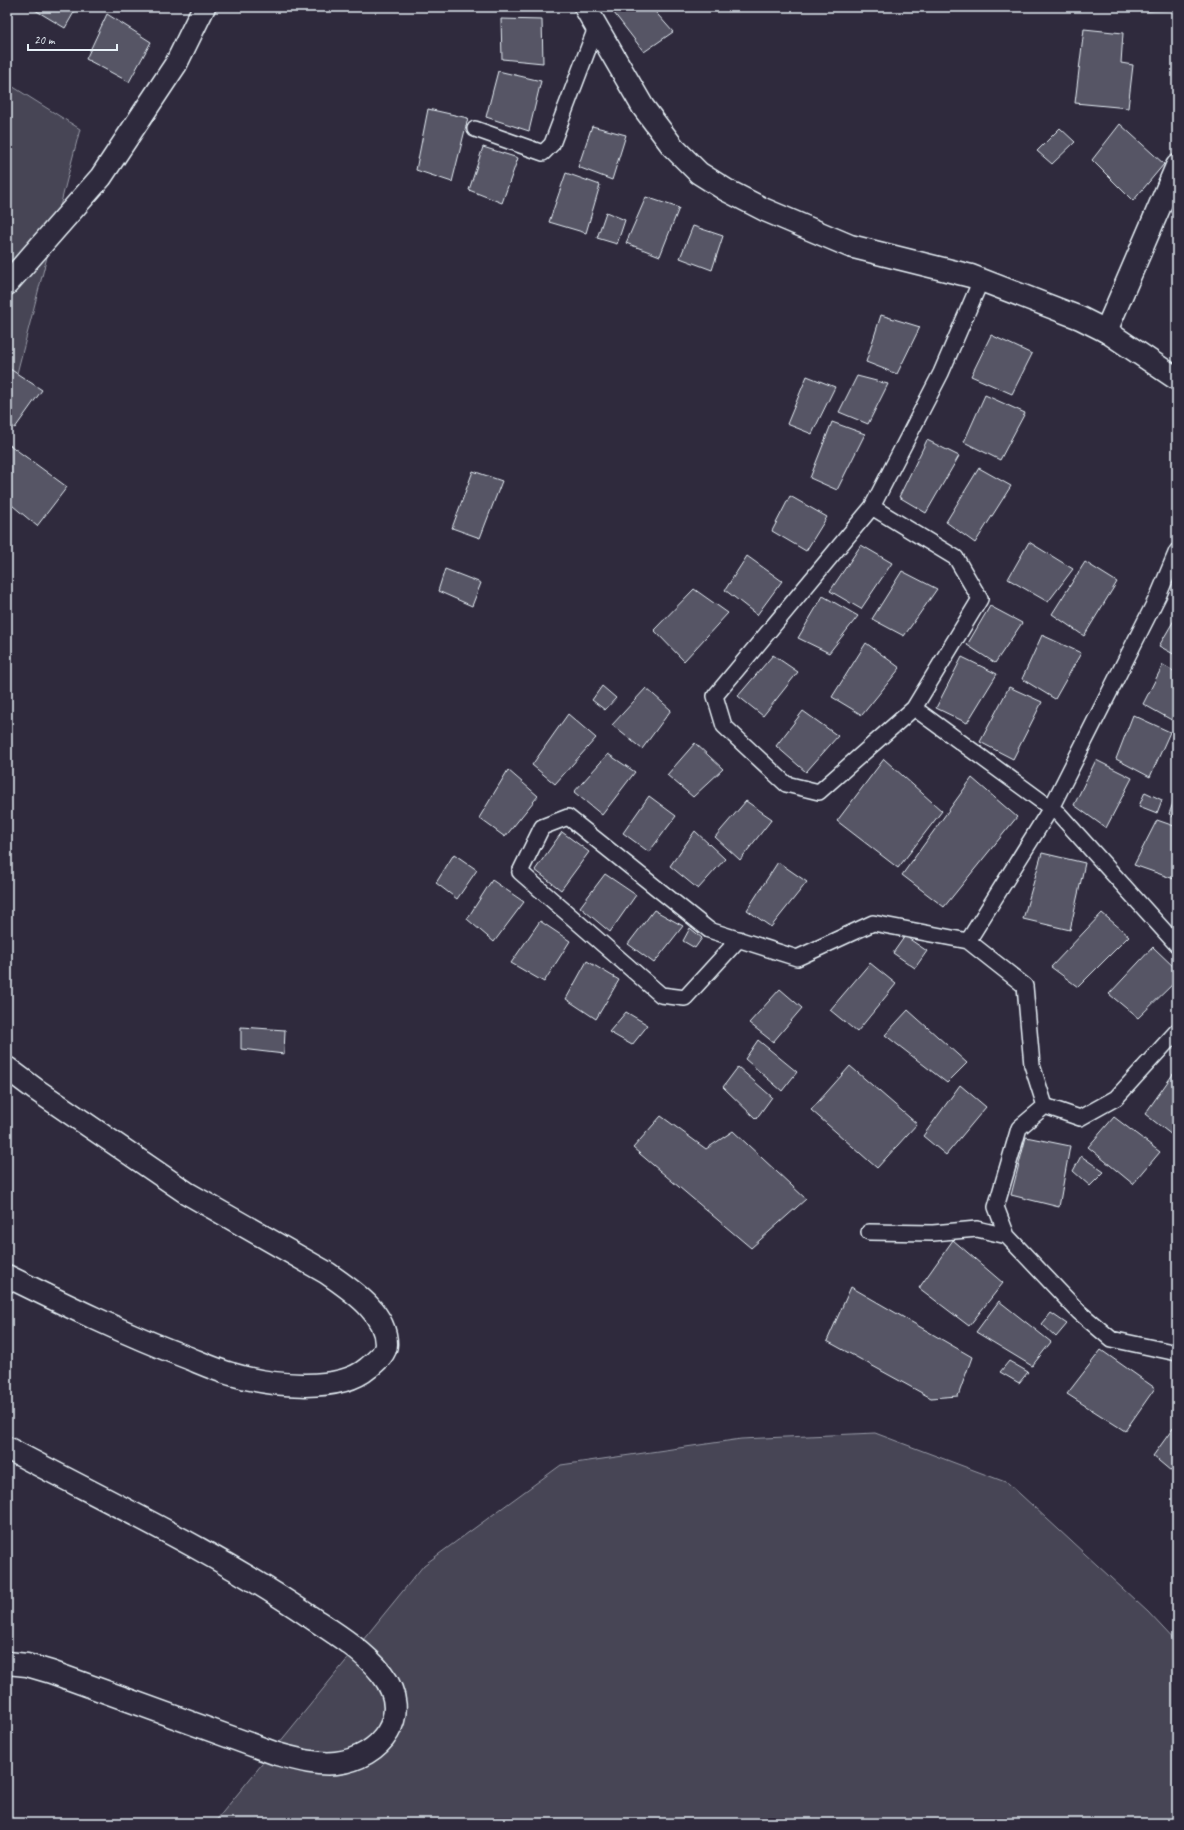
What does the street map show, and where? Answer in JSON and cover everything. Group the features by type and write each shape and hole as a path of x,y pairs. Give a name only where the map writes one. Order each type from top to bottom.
{"street":[{"path":"7,284 101,177 176,64 204,7"},
{"path":"585,7 643,107 657,127 673,147 699,173 726,190 765,210 850,246 933,266 981,280 1080,318 1106,331 1177,379"},
{"path":"1106,331 1177,166"},
{"path":"7,1068 35,1089 187,1193 327,1273 346,1286 366,1303 383,1326 386,1346 380,1358 363,1372 339,1382 304,1386 267,1383 231,1374 136,1338 7,1276"},
{"path":"7,1448 234,1570 281,1597 331,1631 364,1656 382,1674 394,1696 396,1715 387,1734 373,1750 357,1758 336,1763 316,1763 277,1754 51,1672 26,1665 7,1663"}],"lane":[{"path":"475,129 543,153 552,144 596,28"},
{"path":"872,507 956,558 980,599 914,708 819,792 786,784 724,726 714,696 872,507 941,373 981,280"},
{"path":"968,941 1050,808 1159,594 1177,551"},
{"path":"914,708 1059,814 1177,946"},
{"path":"739,939 685,998 662,995 520,872 542,827 568,817 709,930 739,939 797,958 873,923 968,941 1025,986 1032,1065 1045,1106"},
{"path":"1045,1106 1080,1118 1116,1098 1177,1031"},
{"path":"1045,1106 1019,1128 996,1207 1007,1236 1079,1312 1111,1339 1177,1353"},
{"path":"869,1232 933,1233 977,1229 1007,1236"}],"shaded area":[{"path":"7,83 80,129 7,412"},
{"path":"875,1433 1008,1483 1148,1612 1177,1643 1177,1823 214,1823 424,1565 561,1465 741,1439"}],"building":[{"path":"30,7 77,7 65,28"},
{"path":"621,7 651,7 673,32 644,52 614,13"},
{"path":"1147,7 1177,7 1177,9 1147,11"},
{"path":"107,14 151,42 129,82 86,59"},
{"path":"501,19 542,20 543,63 502,59"},
{"path":"1084,29 1123,33 1121,63 1133,65 1128,108 1075,103"},
{"path":"498,71 541,81 529,131 486,117"},
{"path":"428,109 468,118 452,182 416,170"},
{"path":"1120,124 1164,164 1133,201 1092,160"},
{"path":"592,126 626,135 612,180 578,167"},
{"path":"1060,128 1075,142 1052,164 1037,151"},
{"path":"483,147 518,158 502,203 469,190"},
{"path":"566,173 600,185 586,233 549,222"},
{"path":"646,197 679,208 660,256 626,243"},
{"path":"606,212 625,220 617,244 597,238"},
{"path":"693,226 723,236 712,270 680,258"},
{"path":"881,315 920,327 897,374 866,362"},
{"path":"991,335 1032,354 1012,394 971,376"},
{"path":"7,367 42,390 15,428 7,423"},
{"path":"807,376 835,387 812,434 787,424"},
{"path":"857,376 888,384 868,424 839,412"},
{"path":"985,395 1025,413 1000,460 964,442"},
{"path":"832,422 865,434 837,490 810,478"},
{"path":"927,440 959,456 926,513 899,497"},
{"path":"7,443 67,487 37,526 7,501"},
{"path":"979,468 1011,486 975,543 946,522"},
{"path":"473,471 502,481 480,538 452,528"},
{"path":"790,496 827,517 806,551 772,531"},
{"path":"1029,542 1073,569 1048,602 1008,579"},
{"path":"861,545 892,563 861,609 830,591"},
{"path":"747,556 782,581 757,615 725,590"},
{"path":"1085,562 1117,582 1084,636 1052,614"},
{"path":"445,569 481,583 472,606 438,591"},
{"path":"902,571 937,589 904,636 872,619"},
{"path":"694,589 728,613 684,661 654,630"},
{"path":"823,596 858,616 829,653 798,638"},
{"path":"990,606 1022,623 995,663 967,645"},
{"path":"1177,615 1177,656 1159,646"},
{"path":"1042,635 1081,653 1055,699 1022,679"},
{"path":"866,643 900,668 862,715 832,697"},
{"path":"773,655 798,672 763,716 738,696"},
{"path":"962,657 997,674 967,723 936,708"},
{"path":"1163,665 1177,673 1177,723 1143,704"},
{"path":"602,686 616,698 605,710 592,700"},
{"path":"1009,687 1042,702 1013,759 980,742"},
{"path":"646,688 671,710 642,749 612,725"},
{"path":"803,711 838,736 806,772 776,746"},
{"path":"568,714 596,738 555,784 532,765"},
{"path":"1133,715 1170,732 1150,777 1116,759"},
{"path":"695,743 723,769 693,797 667,775"},
{"path":"608,754 635,772 602,815 574,792"},
{"path":"884,759 942,811 898,868 837,821"},
{"path":"1096,760 1132,778 1106,828 1074,805"},
{"path":"508,770 538,796 505,837 479,818"},
{"path":"972,778 1017,817 944,907 902,875"},
{"path":"1145,792 1162,800 1157,813 1139,806"},
{"path":"1177,792 1177,819 1169,814"},
{"path":"649,796 676,816 649,852 623,833"},
{"path":"746,801 772,819 740,860 715,837"},
{"path":"1157,820 1177,827 1177,870 1174,879 1134,865"},
{"path":"695,831 725,859 698,889 670,866"},
{"path":"562,832 589,852 561,890 535,870"},
{"path":"1042,853 1085,863 1070,930 1023,919"},
{"path":"454,854 477,870 457,899 436,883"},
{"path":"778,862 807,882 771,927 747,910"},
{"path":"605,874 636,895 610,932 580,907"},
{"path":"492,880 524,902 494,942 467,919"},
{"path":"654,910 683,926 654,963 628,944"},
{"path":"1102,913 1129,936 1078,987 1051,967"},
{"path":"540,921 570,941 544,982 511,963"},
{"path":"690,928 702,938 695,948 683,941"},
{"path":"905,936 927,951 915,968 893,953"},
{"path":"1153,947 1177,970 1177,980 1138,1018 1109,994"},
{"path":"587,961 619,980 596,1019 566,999"},
{"path":"870,963 896,984 857,1032 830,1010"},
{"path":"780,989 802,1008 773,1042 749,1023"},
{"path":"908,1010 967,1063 947,1083 885,1035"},
{"path":"626,1012 648,1025 632,1045 609,1032"},
{"path":"241,1027 285,1030 284,1054 241,1049"},
{"path":"758,1040 797,1072 782,1091 745,1059"},
{"path":"850,1066 917,1124 877,1168 811,1110"},
{"path":"738,1067 772,1097 756,1119 723,1087"},
{"path":"1173,1074 1177,1076 1177,1139 1145,1114"},
{"path":"960,1085 986,1107 946,1155 923,1136"},
{"path":"661,1116 706,1149 733,1131 806,1199 751,1248 633,1148"},
{"path":"1114,1117 1160,1152 1133,1184 1088,1147"},
{"path":"1026,1137 1070,1146 1059,1207 1011,1195"},
{"path":"1081,1156 1104,1172 1090,1186 1073,1171"},
{"path":"953,1240 1003,1283 969,1326 919,1288"},
{"path":"851,1287 972,1357 958,1396 931,1398 827,1341"},
{"path":"999,1301 1051,1342 1032,1366 976,1332"},
{"path":"1051,1313 1067,1324 1056,1337 1042,1324"},
{"path":"1101,1350 1155,1388 1125,1431 1067,1394"},
{"path":"1009,1361 1028,1372 1019,1383 1000,1372"},
{"path":"1176,1424 1177,1425 1177,1476 1153,1456"}]}
